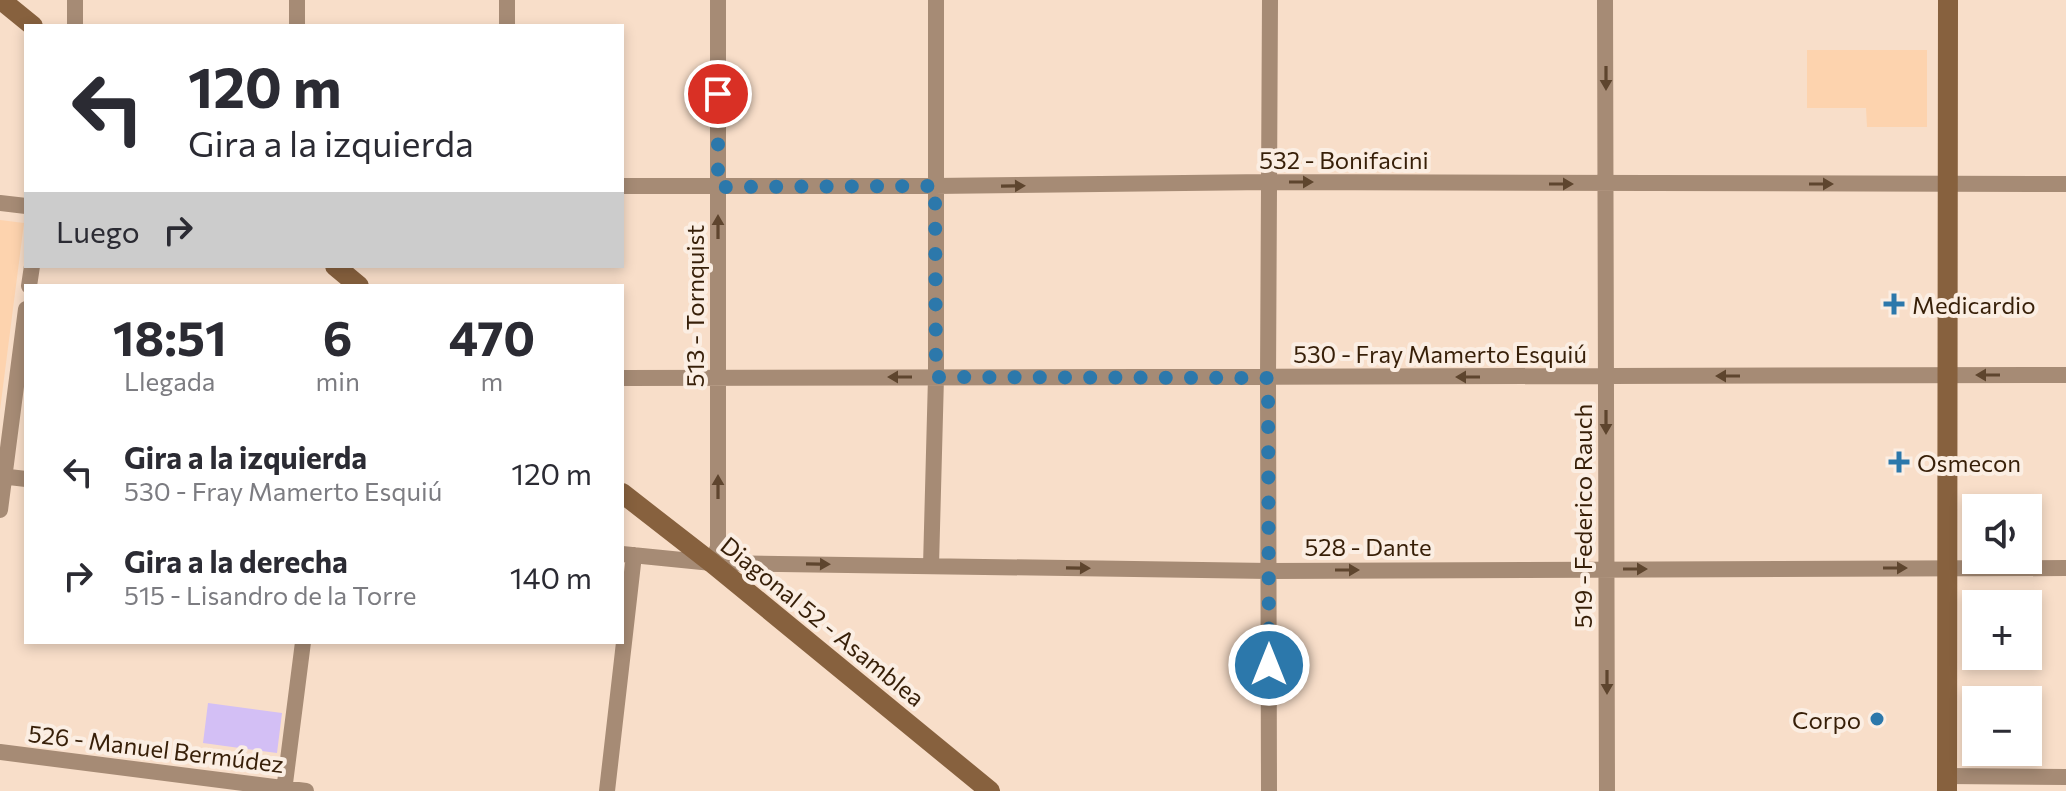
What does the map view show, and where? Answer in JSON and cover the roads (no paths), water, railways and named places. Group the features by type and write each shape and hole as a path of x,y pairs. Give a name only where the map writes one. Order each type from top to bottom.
{"main road":[{"path":"1,0 31,24"},
{"path":"1948,0 1948,784"},
{"path":"337,268 356,284"},
{"name":"Diagonal 52 - Asamblea","path":"624,495 990,791"}],"street":[{"path":"75,0 75,24"},
{"path":"297,0 297,24"},
{"path":"507,0 507,24"},
{"name":"513 - Tornquist","path":"712,563 718,547 718,0"},
{"path":"931,566 936,377 936,0"},
{"path":"1269,791 1270,0"},
{"name":"519 - Federico Rauch","path":"1605,0 1607,791"},
{"name":"532 - Bonifacini","path":"624,186 1268,182 2066,184"},
{"path":"0,203 24,206"},
{"path":"0,510 24,323"},
{"name":"530 - Fray Mamerto Esquiú","path":"624,378 2066,375"},
{"path":"2,476 24,479"},
{"path":"624,600 628,555"},
{"name":"528 - Dante","path":"628,555 712,563 1269,571 2066,568"},
{"path":"285,790 303,644"},
{"path":"607,791 620,644"},
{"name":"526 - Manuel Bermúdez","path":"0,752 306,791"},
{"path":"1948,784 2066,777"}],"place":[{"name":"Medicardio","path":"1894,304"},
{"name":"Osmecon","path":"1899,462"},
{"name":"Corpo","path":"1877,719"}]}
